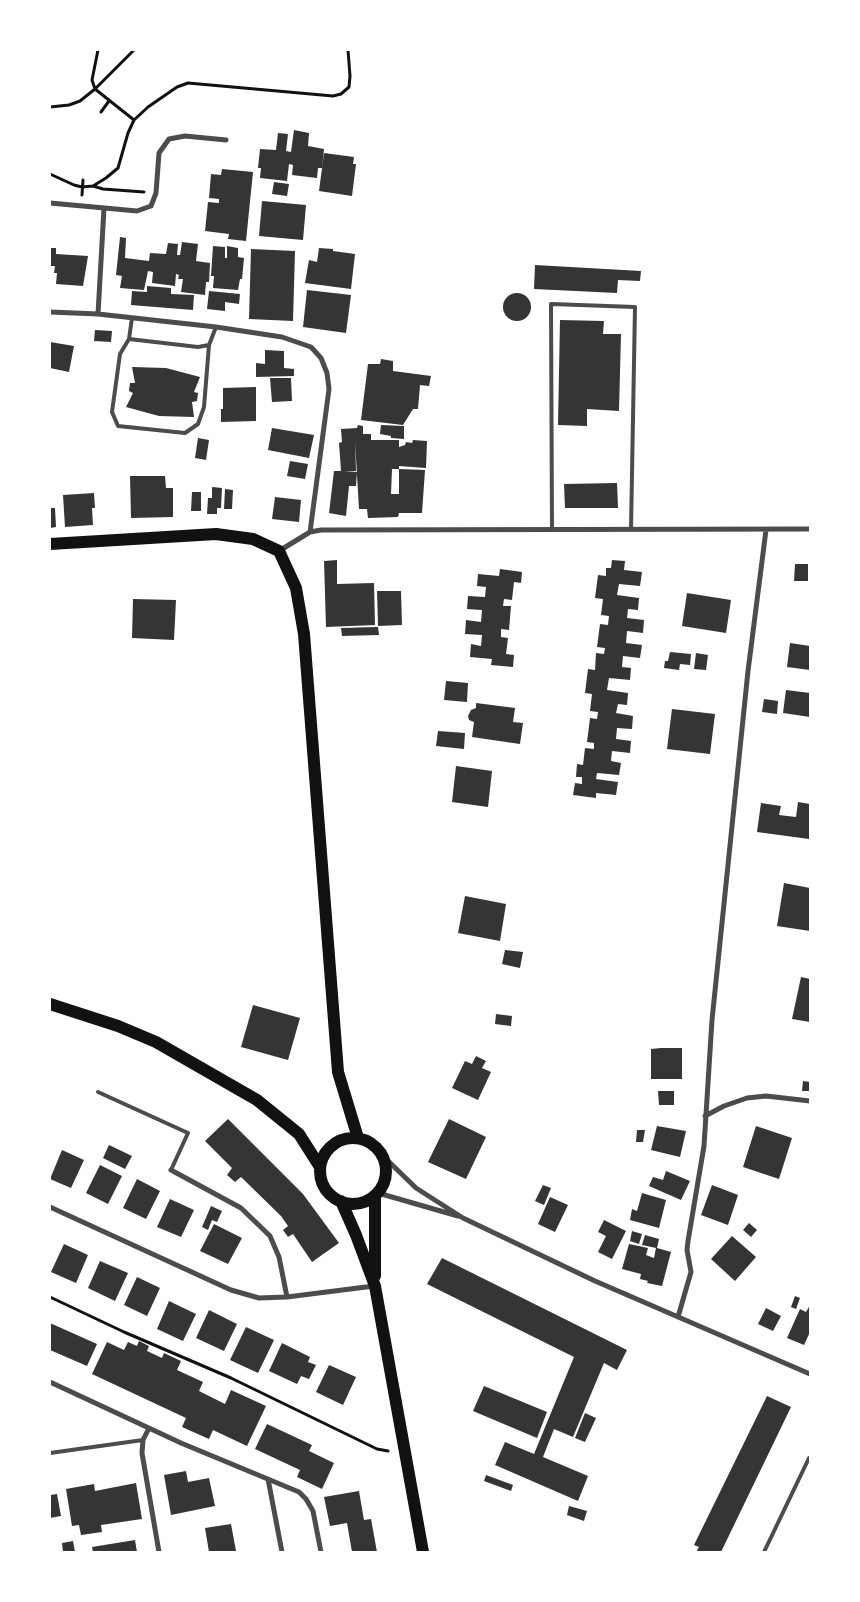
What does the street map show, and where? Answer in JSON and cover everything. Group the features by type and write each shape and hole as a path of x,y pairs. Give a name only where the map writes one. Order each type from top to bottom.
{"main road":[{"path":"50,544 216,534 253,539 280,551 296,588 304,634 338,1072 358,1138"},
{"path":"50,1004 118,1026 156,1042 257,1100 299,1134 320,1167"},
{"path":"347,1138 358,1138 373,1144 383,1156 386,1169 384,1182 376,1195 364,1202 352,1204 340,1202 324,1188 320,1178 322,1157 328,1148 337,1142 347,1138"},
{"path":"375,1286 376,1195"},
{"path":"340,1202 356,1235 375,1286 423,1552"}],"street":[{"path":"50,203 137,211 151,206 156,193 160,153 169,139 185,136 226,140"},
{"path":"98,314 104,208"},
{"path":"50,312 98,314 216,327 282,337 311,347 321,358 327,373 329,389 310,532"},
{"path":"280,551 310,532 321,530 810,530"},
{"path":"678,1316 691,1272 687,1250 704,1146 712,1020 748,671 766,530"},
{"path":"706,1116 724,1106 747,1098 766,1096 810,1101"},
{"path":"383,1156 416,1188 463,1218 595,1281 810,1374"},
{"path":"171,1170 241,1208 270,1236 280,1257 287,1297"},
{"path":"376,1195 463,1218"},
{"path":"50,1206 230,1290 259,1298 287,1297 375,1286"},
{"path":"50,1382 149,1428 299,1492 313,1511 321,1552"},
{"path":"149,1428 143,1440 142,1452 159,1552"},
{"path":"268,1479 282,1552"}],"lane":[{"path":"552,530 551,304 636,307 631,530"},
{"path":"132,318 129,339 120,354 112,412 118,426 185,433 198,424 204,407 209,345 216,327"},
{"path":"129,339 198,347 209,345"},
{"path":"98,1092 188,1133 171,1170"},
{"path":"50,1453 143,1440"},
{"path":"764,1552 809,1458"}],"path":[{"path":"98,50 92,80 95,89 134,120"},
{"path":"50,107 69,105 80,101 95,89 134,50"},
{"path":"92,186 118,168 128,133 134,120 148,107 178,87 188,83 333,96 341,94 349,86 348,50"},
{"path":"101,112 109,101"},
{"path":"50,174 82,187 92,186 103,189 156,193"},
{"path":"82,187 83,180"},
{"path":"50,1296 124,1332 231,1378 377,1448 406,1456"}],"building":[{"path":"294,130 309,133 308,146 324,149 322,168 318,168 317,178 292,175 293,165 289,164 287,181 260,178 261,168 258,168 260,149 276,150 278,133 288,134 286,151 291,152"},
{"path":"324,153 354,157 353,164 356,164 352,196 319,191"},
{"path":"222,169 253,172 246,241 228,239 229,234 205,231 208,202 219,203 219,199 209,198 211,174 221,175"},
{"path":"274,182 289,184 287,196 272,194"},
{"path":"262,201 306,205 303,240 259,236"},
{"path":"120,237 126,238 125,258 149,261 150,253 166,254 168,243 178,244 177,255 180,255 182,242 198,244 196,261 210,263 209,282 206,282 205,295 181,292 183,279 178,279 179,275 176,274 175,286 152,283 153,272 148,271 144,290 120,288 122,276 116,275"},
{"path":"213,246 225,247 225,258 227,258 227,246 238,248 238,257 244,258 242,279 240,279 238,290 213,288 214,276 211,276"},
{"path":"50,248 56,248 56,254 88,256 83,286 56,284 57,273 54,273 55,266 50,266"},
{"path":"319,248 355,254 351,289 305,283 309,260 317,262"},
{"path":"251,249 295,251 293,321 249,319"},
{"path":"535,265 641,271 640,281 618,280 617,293 534,289"},
{"path":"147,286 171,288 171,294 194,295 193,310 131,305 132,291 147,292"},
{"path":"307,290 351,295 346,333 303,327"},
{"path":"209,291 240,294 239,304 225,302 225,311 207,309"},
{"path":"517,293 527,297 531,307 527,317 517,321 507,317 503,307 507,297"},
{"path":"560,320 604,321 603,334 621,334 619,411 587,409 587,426 558,425"},
{"path":"95,330 112,331 111,342 94,341"},
{"path":"50,342 74,346 69,372 50,368"},
{"path":"265,350 284,351 284,368 294,369 294,376 256,377 256,363 265,364"},
{"path":"381,359 393,361 393,371 431,376 429,386 420,385 418,409 413,409 403,425 361,420 368,364 380,364"},
{"path":"132,367 166,368 200,377 194,392 198,393 197,401 192,402 194,417 159,416 126,407 133,393 129,391 130,383 135,383"},
{"path":"270,378 291,378 292,401 272,402"},
{"path":"256,387 256,421 221,422 223,388"},
{"path":"358,425 363,426 363,434 371,434 371,440 399,440 399,447 405,445 406,442 412,443 413,440 427,441 426,468 399,466 399,469 425,470 422,513 399,513 398,517 368,518 367,509 359,509 357,473 356,486 349,486 346,516 329,513 334,471 341,471 339,443 342,442 341,429 357,428","holes":["355,441 357,472 344,471 356,471","392,469 399,469 399,494 391,494"]},
{"path":"381,425 404,426 404,439 391,438 391,436 380,434"},
{"path":"272,428 314,435 309,458 268,450"},
{"path":"198,438 209,440 206,460 195,458"},
{"path":"290,461 308,464 305,479 287,476"},
{"path":"130,476 165,476 166,488 173,488 173,517 131,518"},
{"path":"617,483 618,508 565,508 564,484"},
{"path":"212,487 222,488 221,508 217,508 217,514 207,514 208,498 212,498"},
{"path":"225,489 233,490 232,509 224,509"},
{"path":"192,492 201,492 201,511 191,511"},
{"path":"94,493 95,508 92,508 93,525 65,527 63,495"},
{"path":"275,497 301,500 299,522 272,519"},
{"path":"50,508 55,508 56,527 50,528"},
{"path":"337,560 337,584 374,583 375,625 326,627 324,561"},
{"path":"612,560 625,561 624,570 642,572 640,586 619,584 617,595 639,598 638,610 628,609 627,618 644,620 643,633 627,631 626,643 642,645 640,658 623,656 622,667 631,668 630,680 609,678 607,690 628,693 627,705 618,704 616,713 633,716 632,729 617,728 616,739 631,741 630,753 612,751 611,761 621,763 619,775 597,773 596,779 618,782 616,795 596,793 596,798 573,795 575,783 582,784 582,777 576,777 577,764 583,765 585,748 594,749 594,743 587,742 590,718 597,719 598,712 590,711 592,694 585,693 588,669 595,670 596,653 604,654 605,648 597,647 600,624 608,625 609,616 601,615 603,599 595,598 598,575 606,576 606,568 611,568"},
{"path":"795,564 808,564 808,581 794,581"},
{"path":"500,569 522,572 521,583 514,582 512,600 504,599 503,606 511,606 509,630 501,629 501,637 508,638 506,654 514,655 513,667 491,665 492,659 470,657 471,644 481,646 482,635 465,634 466,620 481,622 482,610 467,609 468,596 485,597 486,587 477,586 478,574 499,576"},
{"path":"377,591 401,591 402,625 378,626"},
{"path":"687,593 731,600 726,633 682,626"},
{"path":"133,599 176,600 174,640 132,638"},
{"path":"378,627 379,635 342,636 341,628"},
{"path":"790,643 810,646 810,670 787,667"},
{"path":"670,652 691,654 690,665 680,664 679,670 664,668 665,661 668,661"},
{"path":"696,653 708,655 706,670 694,669"},
{"path":"446,681 468,683 467,702 444,700"},
{"path":"786,690 810,693 810,717 783,713"},
{"path":"764,699 778,701 777,714 762,712"},
{"path":"476,703 515,708 513,722 523,723 520,744 472,737 474,722 469,720 468,716 471,710 476,708"},
{"path":"672,709 715,714 710,754 667,749"},
{"path":"438,731 465,733 464,749 436,746"},
{"path":"456,766 492,771 488,807 452,802"},
{"path":"798,802 810,804 809,839 757,832 761,803 781,806 779,815 796,817"},
{"path":"784,883 810,888 810,931 777,926"},
{"path":"465,896 506,904 500,941 458,933"},
{"path":"505,950 523,952 520,968 502,964"},
{"path":"801,977 810,979 810,1022 792,1019"},
{"path":"253,1005 300,1018 288,1060 241,1047"},
{"path":"496,1014 512,1016 511,1026 495,1024"},
{"path":"682,1048 682,1079 651,1079 651,1049"},
{"path":"476,1056 486,1061 482,1068 491,1072 478,1100 452,1088 465,1061 472,1064"},
{"path":"803,1081 810,1082 810,1091 802,1091"},
{"path":"658,1091 674,1091 674,1105 659,1105"},
{"path":"228,1119 303,1194 339,1243 312,1262 293,1234 288,1237 283,1230 288,1226 281,1216 241,1177 235,1182 227,1175 232,1168 205,1141"},
{"path":"449,1119 486,1137 466,1179 428,1162"},
{"path":"657,1126 686,1131 680,1157 651,1150"},
{"path":"756,1126 792,1138 779,1179 743,1167"},
{"path":"637,1130 645,1130 643,1142 636,1142"},
{"path":"109,1145 132,1156 125,1169 103,1158"},
{"path":"62,1150 84,1160 71,1188 50,1179"},
{"path":"100,1165 122,1176 108,1204 86,1193"},
{"path":"666,1171 690,1181 681,1200 649,1186 653,1177 663,1180"},
{"path":"137,1179 160,1191 146,1219 123,1208"},
{"path":"543,1185 551,1188 544,1205 535,1201"},
{"path":"712,1185 738,1195 728,1225 701,1215"},
{"path":"642,1193 666,1200 659,1228 630,1220 632,1209 637,1211"},
{"path":"550,1197 568,1205 555,1232 538,1224"},
{"path":"170,1199 194,1210 181,1237 157,1227"},
{"path":"211,1206 222,1211 217,1222 212,1220 208,1230 202,1227"},
{"path":"604,1220 626,1231 612,1259 598,1252 606,1236 598,1232"},
{"path":"749,1223 757,1230 751,1237 743,1230"},
{"path":"214,1224 242,1238 228,1264 200,1251"},
{"path":"632,1231 642,1234 639,1244 630,1241"},
{"path":"645,1235 659,1239 657,1248 671,1252 662,1286 647,1283 648,1281 640,1279 641,1274 622,1269 629,1244 648,1248 646,1255 654,1258 656,1248 642,1245"},
{"path":"732,1236 756,1257 735,1281 711,1259"},
{"path":"64,1244 88,1255 76,1283 51,1272"},
{"path":"442,1258 627,1350 617,1370 604,1363 573,1437 554,1429 543,1457 588,1476 578,1501 495,1465 505,1442 534,1454 574,1357 427,1284"},
{"path":"100,1261 128,1273 115,1301 88,1288"},
{"path":"137,1277 160,1288 147,1316 124,1305"},
{"path":"795,1296 800,1298 796,1309 791,1307"},
{"path":"169,1301 196,1314 183,1341 157,1329"},
{"path":"810,1305 810,1332 804,1345 787,1338 800,1309 806,1312"},
{"path":"766,1308 781,1316 773,1331 758,1324"},
{"path":"209,1310 237,1324 224,1351 196,1338"},
{"path":"50,1323 97,1344 87,1366 50,1350"},
{"path":"246,1327 274,1340 258,1373 230,1360"},
{"path":"139,1341 149,1346 147,1351 162,1358 164,1353 181,1361 177,1370 203,1382 199,1391 225,1404 231,1390 266,1406 247,1446 213,1430 209,1439 182,1427 186,1418 92,1374 107,1342 124,1350 128,1342 137,1346"},
{"path":"282,1343 310,1357 308,1362 316,1365 309,1379 301,1376 297,1384 269,1371"},
{"path":"329,1365 356,1377 343,1405 316,1392"},
{"path":"484,1386 547,1412 537,1438 473,1411"},
{"path":"767,1396 791,1407 721,1552 696,1552 699,1547 694,1545"},
{"path":"585,1413 596,1418 585,1442 575,1438"},
{"path":"267,1424 312,1445 309,1451 334,1463 322,1489 297,1477 300,1470 255,1449"},
{"path":"186,1471 188,1482 209,1478 215,1506 171,1515 164,1475"},
{"path":"486,1475 513,1485 511,1491 484,1481"},
{"path":"136,1483 142,1519 101,1525 102,1532 81,1535 79,1525 72,1526 66,1489 94,1484 95,1491"},
{"path":"359,1491 364,1520 371,1519 377,1552 352,1552 347,1523 330,1526 324,1497"},
{"path":"57,1494 61,1516 50,1518 50,1495"},
{"path":"569,1506 587,1511 584,1521 567,1515"},
{"path":"231,1524 236,1551 209,1552 205,1528"},
{"path":"135,1540 137,1552 93,1552 92,1547"},
{"path":"73,1541 75,1552 63,1552 62,1543"}]}
